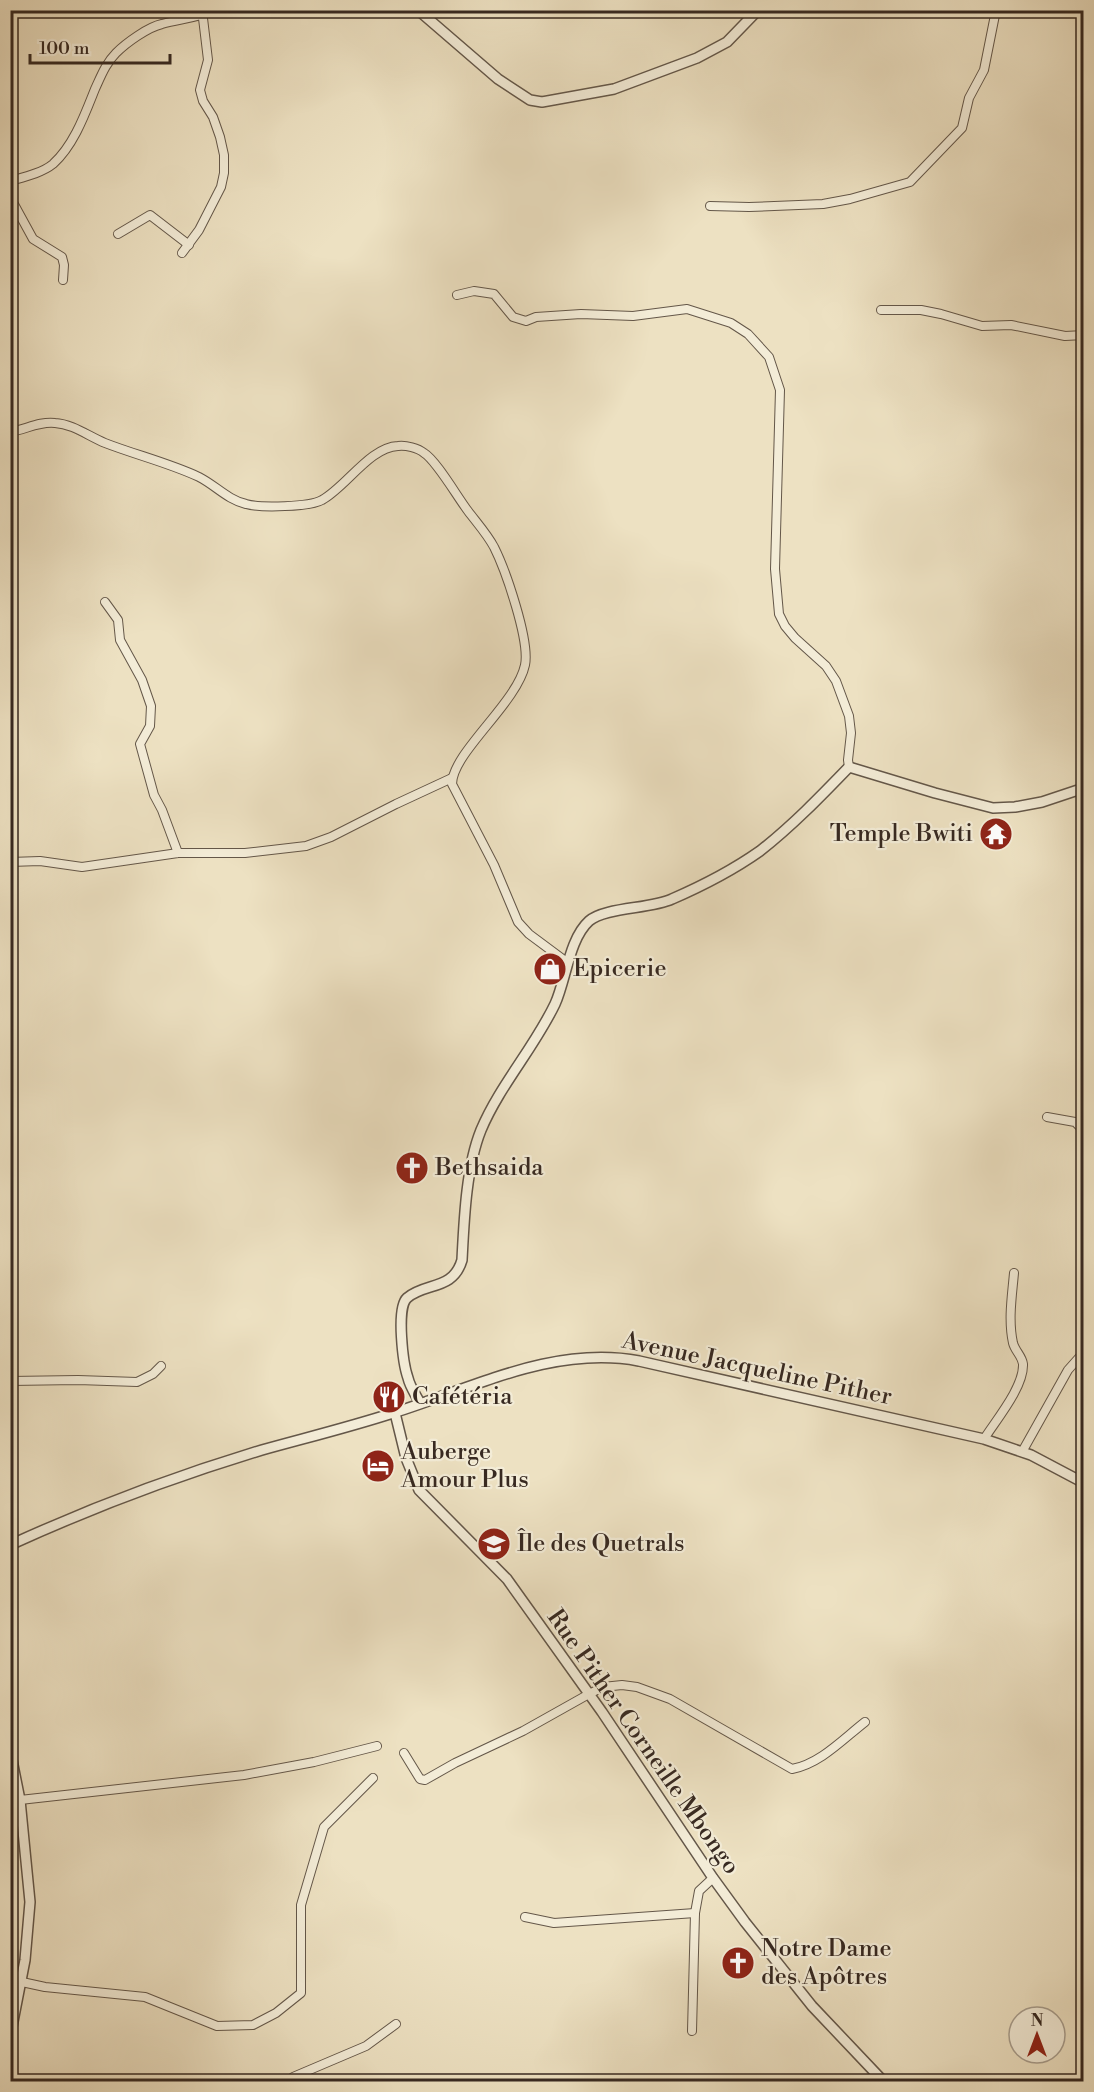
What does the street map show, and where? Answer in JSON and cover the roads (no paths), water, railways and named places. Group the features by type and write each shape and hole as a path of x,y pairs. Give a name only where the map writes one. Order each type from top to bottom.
{"street":[{"path":"10,181 26,177 51,165 67,148 104,68 115,53 159,24 215,10"},
{"path":"418,10 498,79 530,100 542,102 614,89 697,58 727,42 758,10"},
{"path":"710,206 822,204 850,199 910,182 962,128 969,98 984,70 996,10"},
{"path":"182,253 189,245 221,187 224,174 224,155 220,137 200,90 208,60 202,13"},
{"path":"10,197 33,239 62,257 63,280"},
{"path":"118,234 150,215 189,245"},
{"path":"420,1403 406,1375 402,1304 410,1295 446,1281 459,1268 462,1260 470,1172 479,1137 495,1103 554,1006 582,930 590,920 605,913 670,901 727,872 777,836 849,767 850,725 842,694 833,674 795,638 779,614 775,569 780,390 777,376 767,355 748,334 731,323 687,309 633,316 581,314 536,317 526,321 513,317 494,294 474,291 457,295"},
{"path":"881,310 921,310 982,326 1011,325 1065,336 1083,335"},
{"path":"10,432 40,424 63,424 122,449 172,465 206,481 231,499 254,505 312,504 329,495 386,448 399,446 424,452 494,548 509,584 526,654 525,665 516,685 496,716 464,757 452,778 331,837 306,846 245,853 178,853 82,867 40,861 10,862"},
{"path":"105,602 118,620 120,640 142,680 151,705 150,726 140,744 154,795 178,853"},
{"path":"849,767 993,808 1042,802 1083,788"},
{"path":"452,778 455,792 494,865 518,922 529,934 568,963"},
{"path":"1047,1117 1074,1122 1083,1131"},
{"path":"984,1439 1008,1403 1023,1368 1022,1360 1013,1345 1011,1321 1014,1273"},
{"path":"1022,1452 1068,1370 1083,1352"},
{"name":"Avenue Jacqueline Pither","path":"10,1545 220,1463 395,1413 499,1377 557,1361 582,1358 622,1358 984,1439 1063,1470 1083,1483"},
{"path":"10,1381 137,1382 153,1374 161,1366"},
{"name":"Rue Pither Corneille Mbongo","path":"395,1413 406,1458 418,1490 498,1567 589,1694 713,1878 812,2006 884,2082"},
{"path":"404,1753 420,1779 425,1780 523,1731 603,1687 622,1685 637,1687 670,1699 792,1769 817,1760 864,1722"},
{"path":"20,1800 244,1775 314,1762 377,1746"},
{"path":"10,1750 20,1800 30,1902 29,1931 22,1982 10,2037"},
{"path":"22,1982 45,1987 145,1997 217,2026 253,2025 276,2013 301,1993 301,1905 324,1827 373,1778"},
{"path":"692,2031 694,1913 699,1891 713,1878"},
{"path":"525,1917 554,1923 694,1913"},
{"path":"295,2082 293,2077 366,2046 396,2024"}],"place":[{"name":"Temple Bwiti","path":"996,834"},
{"name":"Epicerie","path":"550,969"},
{"name":"Bethsaida","path":"412,1168"},
{"name":"Cafétéria","path":"389,1397"},
{"name":"Auberge Amour Plus","path":"378,1466"},
{"name":"Île des Quetrals","path":"494,1544"},
{"name":"Notre Dame des Apôtres","path":"738,1963"}]}
